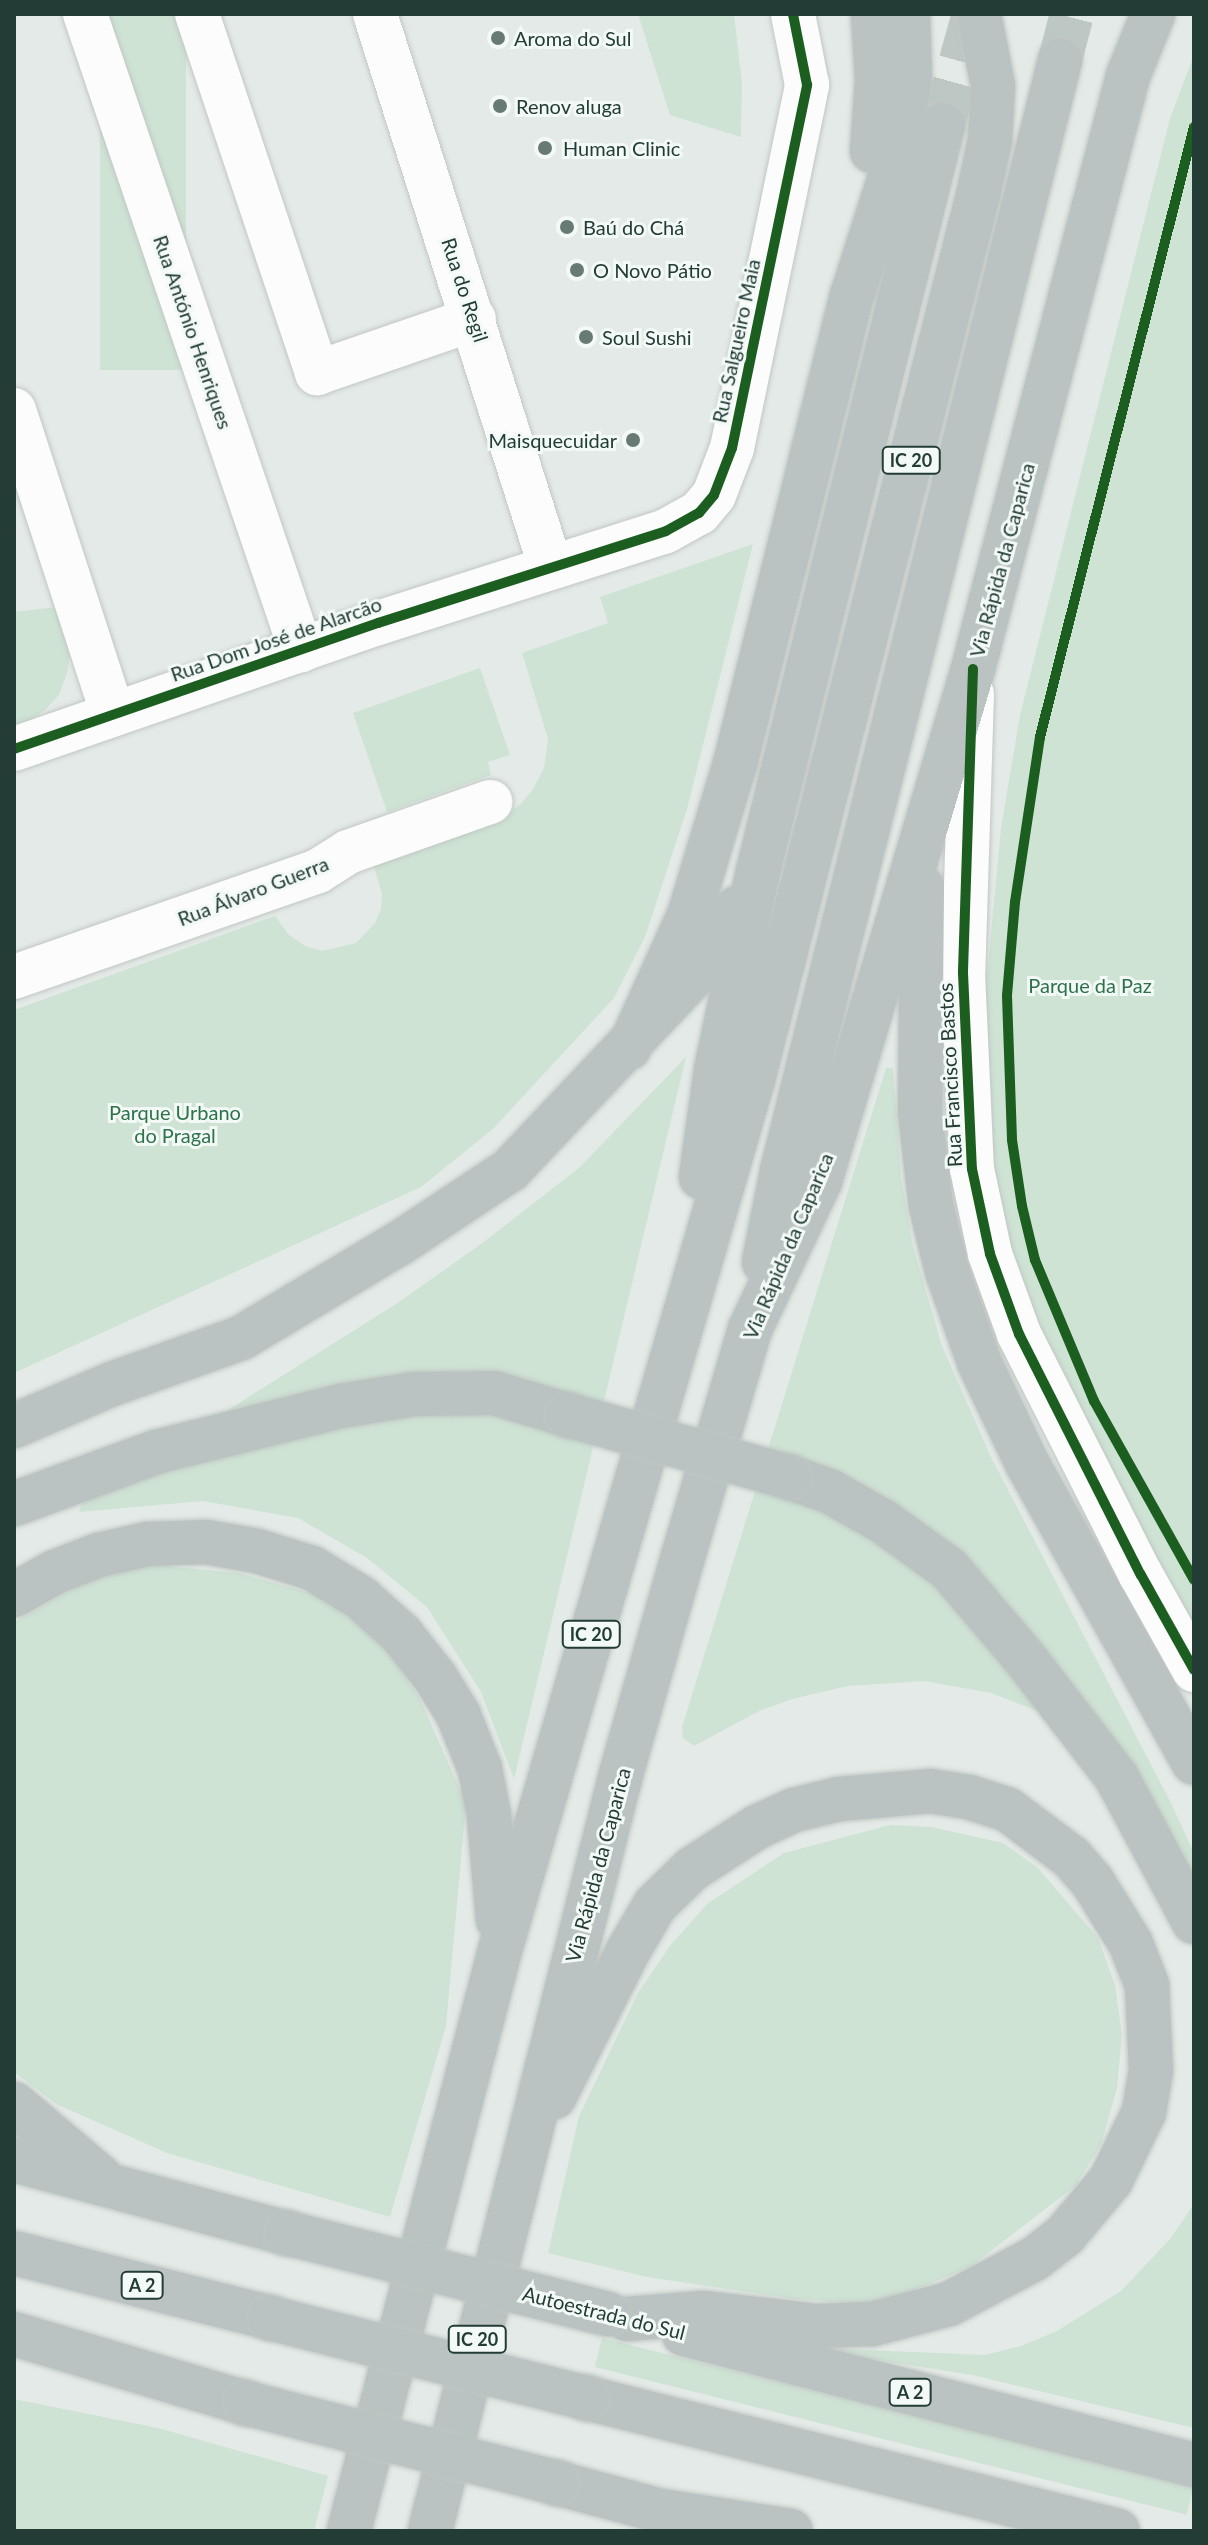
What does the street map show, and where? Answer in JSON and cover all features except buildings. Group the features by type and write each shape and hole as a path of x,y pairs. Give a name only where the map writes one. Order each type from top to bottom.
{"highway":[{"path":"852,296 872,152 877,80 873,14"},
{"path":"629,1048 689,916 735,764 852,296 896,158 910,78 908,14"},
{"name":"IC 20","path":"349,2531 500,1950 763,1044 978,195 990,140 993,86 979,14"},
{"name":"Via Rápida da Caparica","path":"430,2531 625,1759 750,1329 820,1181 973,669 1128,76 1153,14"},
{"path":"750,1329 782,1171 1060,60"},
{"path":"681,1318 716,1070 758,871 943,125"},
{"path":"922,832 920,1113 931,1206 947,1271 979,1362 1027,1463 1194,1763"},
{"path":"14,1426 112,1384 241,1338 400,1243 510,1170 629,1048 706,963 758,871"},
{"path":"14,1504 156,1452 341,1406 414,1394 494,1393 829,1491 884,1522 949,1569 1027,1661 1117,1778 1194,1922"},
{"path":"14,1595 55,1572 99,1555 148,1544 206,1542 257,1551 312,1568 361,1598 401,1634 435,1677 458,1714 480,1769 489,1815 500,1950"},
{"path":"525,2147 572,2066 628,1951 655,1905 692,1869 757,1827 794,1810 839,1799 888,1793 930,1791 982,1801 1007,1809 1039,1830 1071,1857 1113,1909 1147,1985 1151,2070 1144,2112 1130,2144 1111,2180 1065,2235 1005,2277 949,2304 872,2324 817,2326 703,2313 618,2316"},
{"path":"14,2104 105,2181"},
{"name":"Autoestrada do Sul","path":"14,2160 105,2181 287,2233 1194,2465"},
{"name":"A 2","path":"14,2253 1118,2531"},
{"path":"14,2334 246,2403 661,2511 790,2531"},
{"path":"14,2367 157,2375"},
{"path":"661,2511 708,2531"}],"street":[{"name":"Rua António Henriques","path":"85,14 301,650"},
{"path":"197,14 317,373 474,319"},
{"name":"Rua do Regil","path":"375,14 551,568"},
{"name":"Rua Salgueiro Maia","path":"551,568 666,531 699,513 722,479 732,448 807,85 793,14"},
{"path":"14,410 113,714"},
{"name":"Rua Dom José de Alarcão","path":"14,749 551,568"},
{"name":"Rua Francisco Bastos","path":"973,669 963,973 972,1169 990,1254 1019,1334 1141,1575 1194,1670"},
{"name":"Rua Álvaro Guerra","path":"14,977 318,871 348,852 490,802"}],"green space":[{"path":"100,14 186,14 186,370 100,370"},
{"path":"638,14 734,14 742,83 741,137 670,115"},
{"name":"Parque da Paz","path":"1194,55 1194,1630 1053,1370 1007,1243 986,1123 985,996 1001,828 1020,715 1170,118"},
{"name":"Parque Urbano do Pragal","path":"753,544 687,809 645,937 614,998 493,1129 421,1187 14,1373 14,1010 275,916 289,935 305,946 322,951 356,943 375,923 381,909 382,894 373,863 498,820 521,804 533,789 544,768 548,739 522,653 608,623 600,597"},
{"path":"57,607 70,651 68,670 59,695 44,711 18,728 14,717 14,612"},
{"path":"480,668 510,755 488,762 491,775 387,812 353,713"},
{"path":"686,1057 514,1779 481,1692 427,1607 367,1558 298,1518 203,1501 79,1512 82,1502 396,1304 481,1244 579,1168"},
{"path":"886,1068 893,1068 901,1177 913,1246 942,1346 991,1457 1171,1803 1194,1853 1194,1883 1053,1717 991,1693 924,1681 848,1686 792,1699 759,1711 694,1746 683,1738 682,1727"},
{"path":"154,1565 239,1573 314,1594 379,1637 419,1697 466,1803 446,2026 390,2217 167,2153 56,2104 14,2072 14,1622 86,1582"},
{"path":"890,1825 931,1827 1003,1843 1037,1867 1098,1938 1115,1985 1122,2035 1117,2088 1101,2145 1075,2186 970,2267 900,2296 868,2304 795,2299 647,2277 548,2253 579,2116 638,1993 669,1947 707,1904 784,1853"},
{"path":"1194,2204 1194,2428 972,2375 840,2354 840,2349 985,2355 1021,2346 1057,2331 1121,2291 1170,2239"},
{"path":"602,2338 1194,2486 1187,2515 595,2367"},
{"path":"14,2399 158,2428 328,2476 314,2531 14,2531"}],"tunnel":[{"path":"943,125 974,14"},
{"path":"1060,60 1072,14"}],"cycle path":[{"path":"14,749 378,623 666,531 699,513 714,495 732,448 807,85 793,14"},
{"path":"1194,127 1040,737 1015,902 1007,996 1012,1140 1022,1206 1035,1260 1094,1401 1194,1580"},
{"path":"973,669 963,973 972,1169 990,1254 1019,1334 1141,1575 1194,1670"}],"place":[{"name":"Aroma do Sul","path":"498,38"},
{"name":"Renov aluga","path":"500,106"},
{"name":"Human Clinic","path":"545,148"},
{"name":"Baú do Chá","path":"567,227"},
{"name":"O Novo Pátio","path":"577,270"},
{"name":"Soul Sushi","path":"586,337"},
{"name":"Maisquecuidar","path":"633,440"}]}
